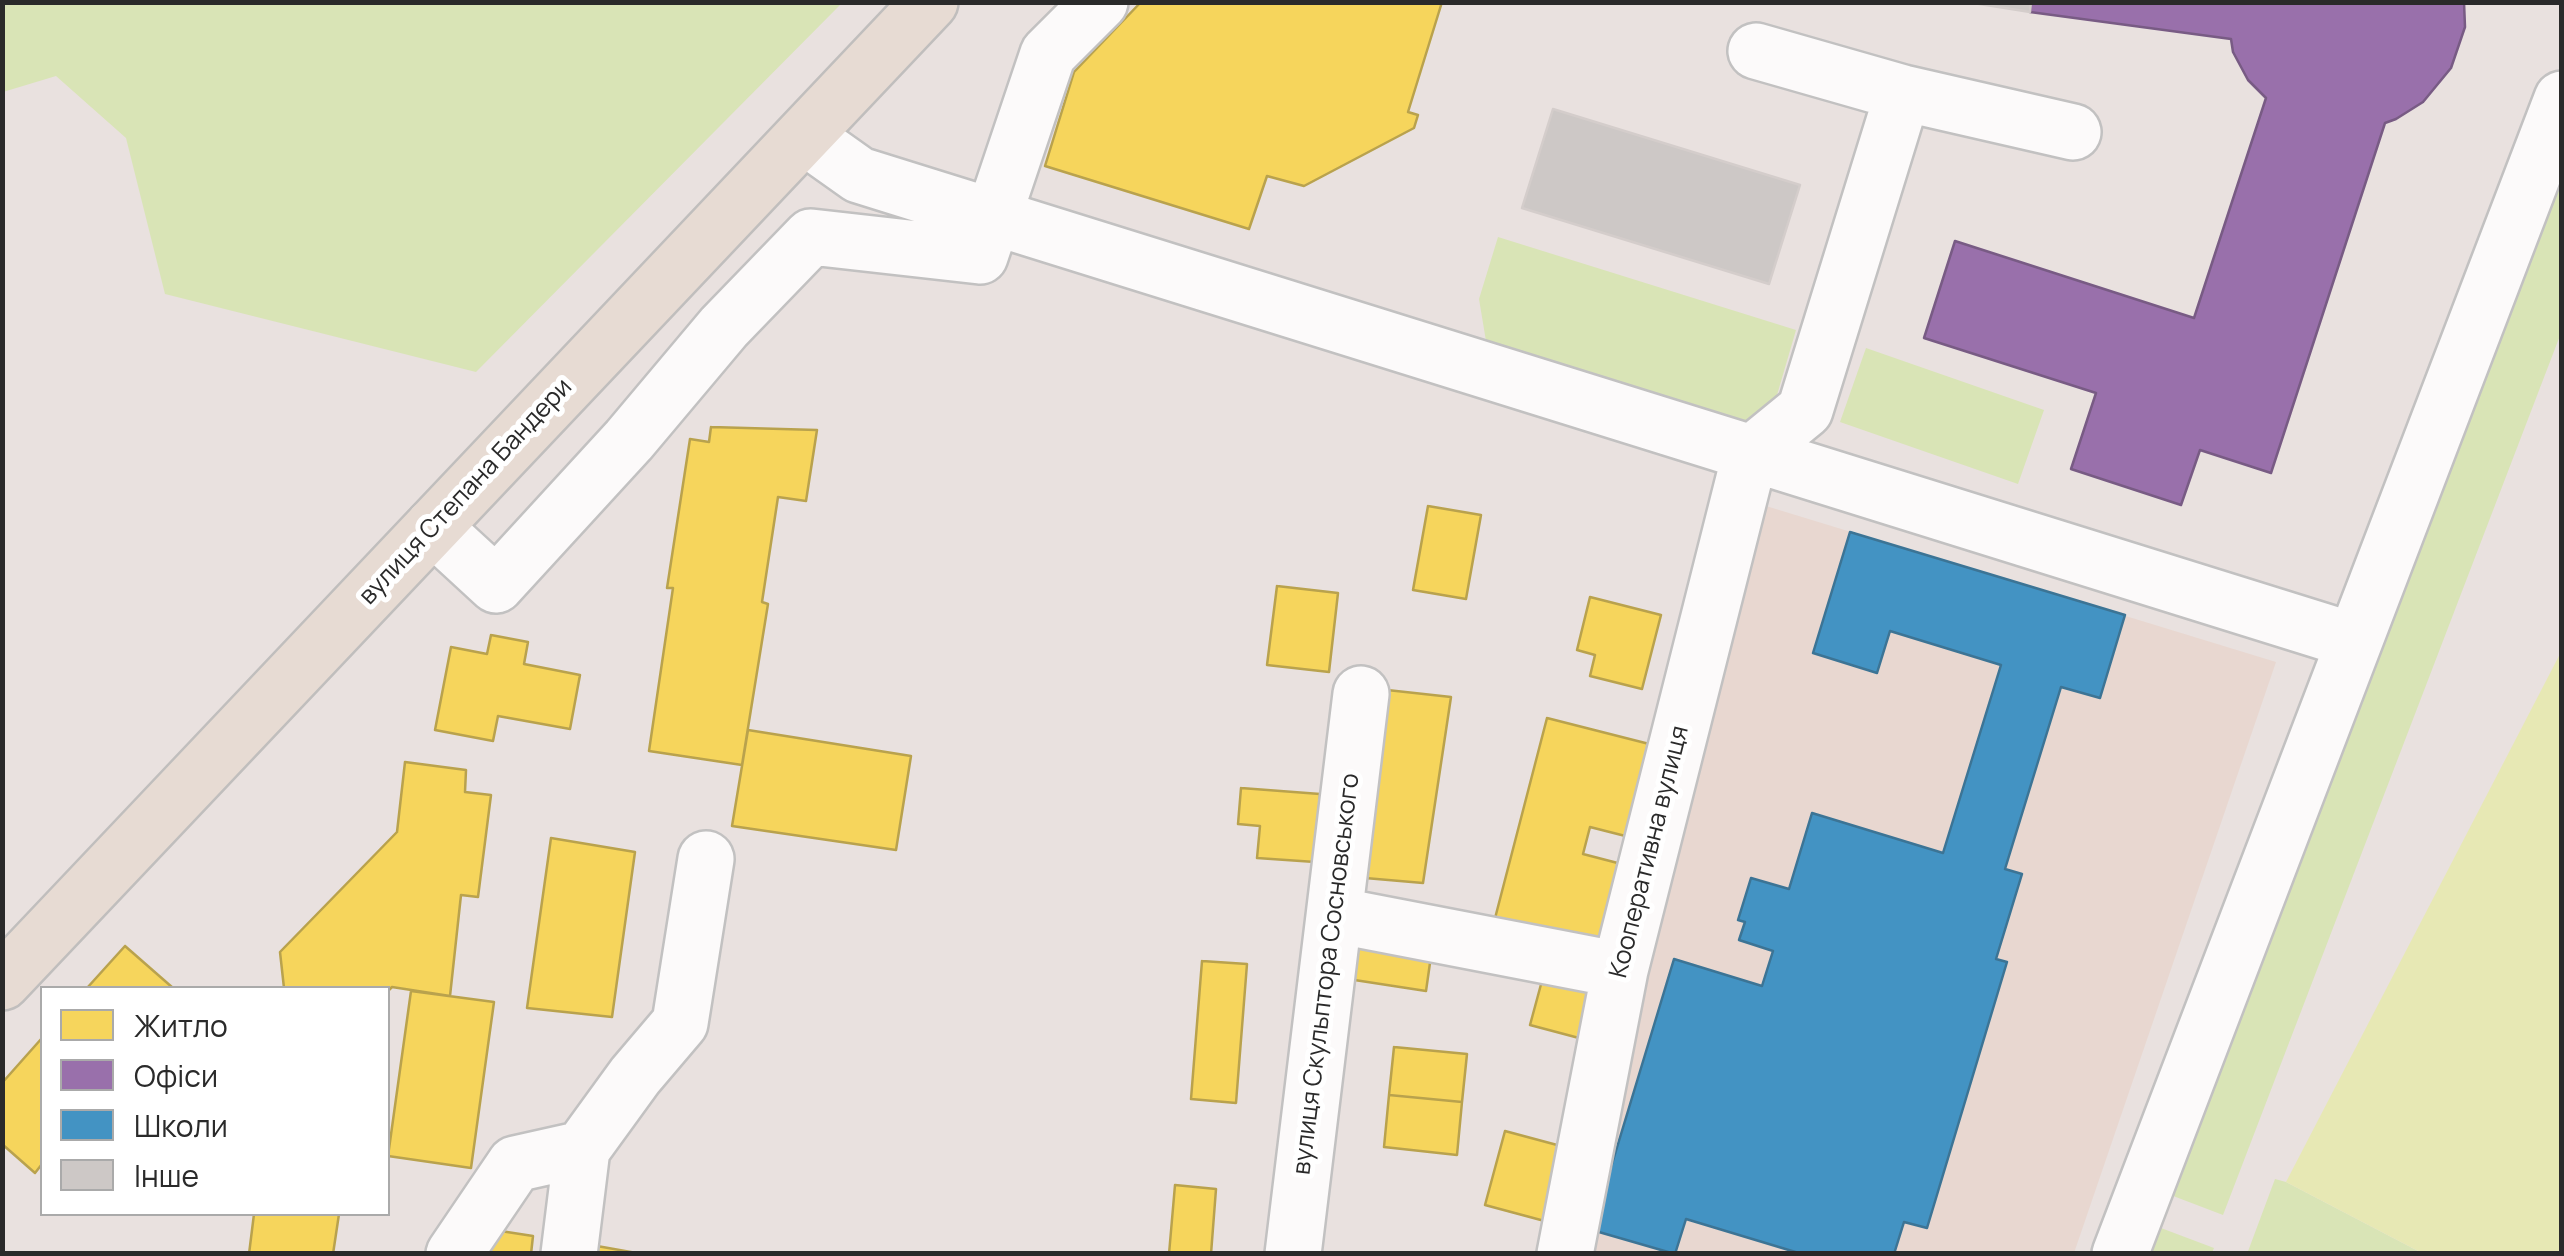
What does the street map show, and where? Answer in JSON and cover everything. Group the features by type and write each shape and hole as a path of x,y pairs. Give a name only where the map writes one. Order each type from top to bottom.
{"main road":[{"name":"вулиця Степана Бандери","path":"2,982 930,2"}],"street":[{"path":"433,527 496,585 629,440 724,327 811,237 980,256 1048,54 1100,2"},
{"path":"1756,50 1903,94 2073,132"},
{"path":"1750,455 1806,410 1903,94"},
{"path":"2120,1254 2562,100"},
{"path":"804,136 859,175 2354,640"},
{"name":"Кооперативна вулиця","path":"1565,1254 1620,970 1750,455"},
{"name":"вулиця Скульптора Сосновського","path":"1293,1254 1361,694"},
{"path":"569,1254 582,1149 680,1023 706,860"},
{"path":"1335,916 1620,970"},
{"path":"454,1254 515,1164 582,1149"}],"shaded area":[{"path":"1753,502 2276,662 2074,1253 1565,1254"}],"green space":[{"path":"3,2 842,3 476,372 165,294 126,138 56,76 3,92"},
{"path":"2561,142 2561,333 2223,1215 2168,1194"},
{"path":"1498,237 1796,330 1777,395 1745,421 1486,341 1479,299"},
{"path":"1866,348 2044,410 2018,484 1840,422"},
{"path":"2561,652 2561,1253 2422,1253 2286,1182"},
{"path":"2275,1179 2286,1182 2422,1253 2247,1254"},
{"path":"2153,1225 2214,1248 2212,1253 2142,1254"}],"building: Житло":[{"path":"1141,2 1442,2 1408,112 1418,115 1414,128 1304,186 1267,176 1249,229 1045,166 1074,72"},
{"path":"711,427 817,430 806,501 778,497 762,602 768,604 742,765 649,751 673,588 667,588 690,439 709,442"},
{"path":"1428,506 1481,515 1466,599 1413,590"},
{"path":"1277,586 1338,593 1329,672 1267,665"},
{"path":"1590,597 1661,615 1642,689 1590,676 1595,655 1577,650"},
{"path":"491,635 528,642 524,664 580,675 570,729 498,716 493,741 435,730 451,647 487,654"},
{"path":"1369,688 1451,697 1423,883 1342,876"},
{"path":"1547,718 1665,748 1641,840 1590,827 1583,854 1633,867 1610,956 1493,926"},
{"path":"748,730 911,756 896,850 732,826"},
{"path":"405,762 466,770 465,792 491,795 478,897 461,895 450,996 390,986 284,986 280,952 397,832"},
{"path":"1241,788 1320,794 1315,862 1257,858 1260,826 1238,824"},
{"path":"551,838 635,852 612,1017 527,1008"},
{"path":"1355,930 1433,942 1426,991 1348,979"},
{"path":"125,946 171,986 89,986"},
{"path":"1202,961 1247,964 1236,1103 1191,1099"},
{"path":"1543,977 1607,994 1594,1042 1530,1025"},
{"path":"411,991 494,1002 471,1168 390,1156"},
{"path":"40,1040 40,1167 35,1173 2,1144 2,1083"},
{"path":"1394,1047 1467,1054 1462,1102 1389,1095"},
{"path":"1389,1095 1462,1102 1457,1155 1384,1147"},
{"path":"1505,1131 1572,1149 1552,1223 1485,1205"},
{"path":"1175,1185 1216,1189 1211,1254 1169,1254"},
{"path":"254,1216 339,1216 333,1254 249,1254"},
{"path":"494,1230 533,1236 531,1254 490,1254"},
{"path":"597,1246 642,1254 595,1254"}],"building: Офіси":[{"path":"2031,2 2464,2 2465,27 2451,68 2423,102 2385,123 2271,473 2200,450 2181,505 2071,469 2096,393 1924,338 1955,241 2194,318 2266,98 2248,80 2233,52 2231,39 2030,12"}],"building: Школи":[{"path":"1850,532 2125,615 2100,698 2061,687 2005,869 2022,874 1996,959 2007,962 1927,1228 1904,1222 1894,1254 1802,1254 1686,1219 1675,1254 1592,1230 1674,959 1762,986 1773,951 1739,940 1745,922 1738,920 1751,878 1789,889 1812,813 1943,853 2001,665 1890,631 1877,673 1813,653"}],"building: Інше":[{"path":"1967,2 2031,2 2030,12"},
{"path":"1553,109 1800,185 1769,284 1522,208"}]}
